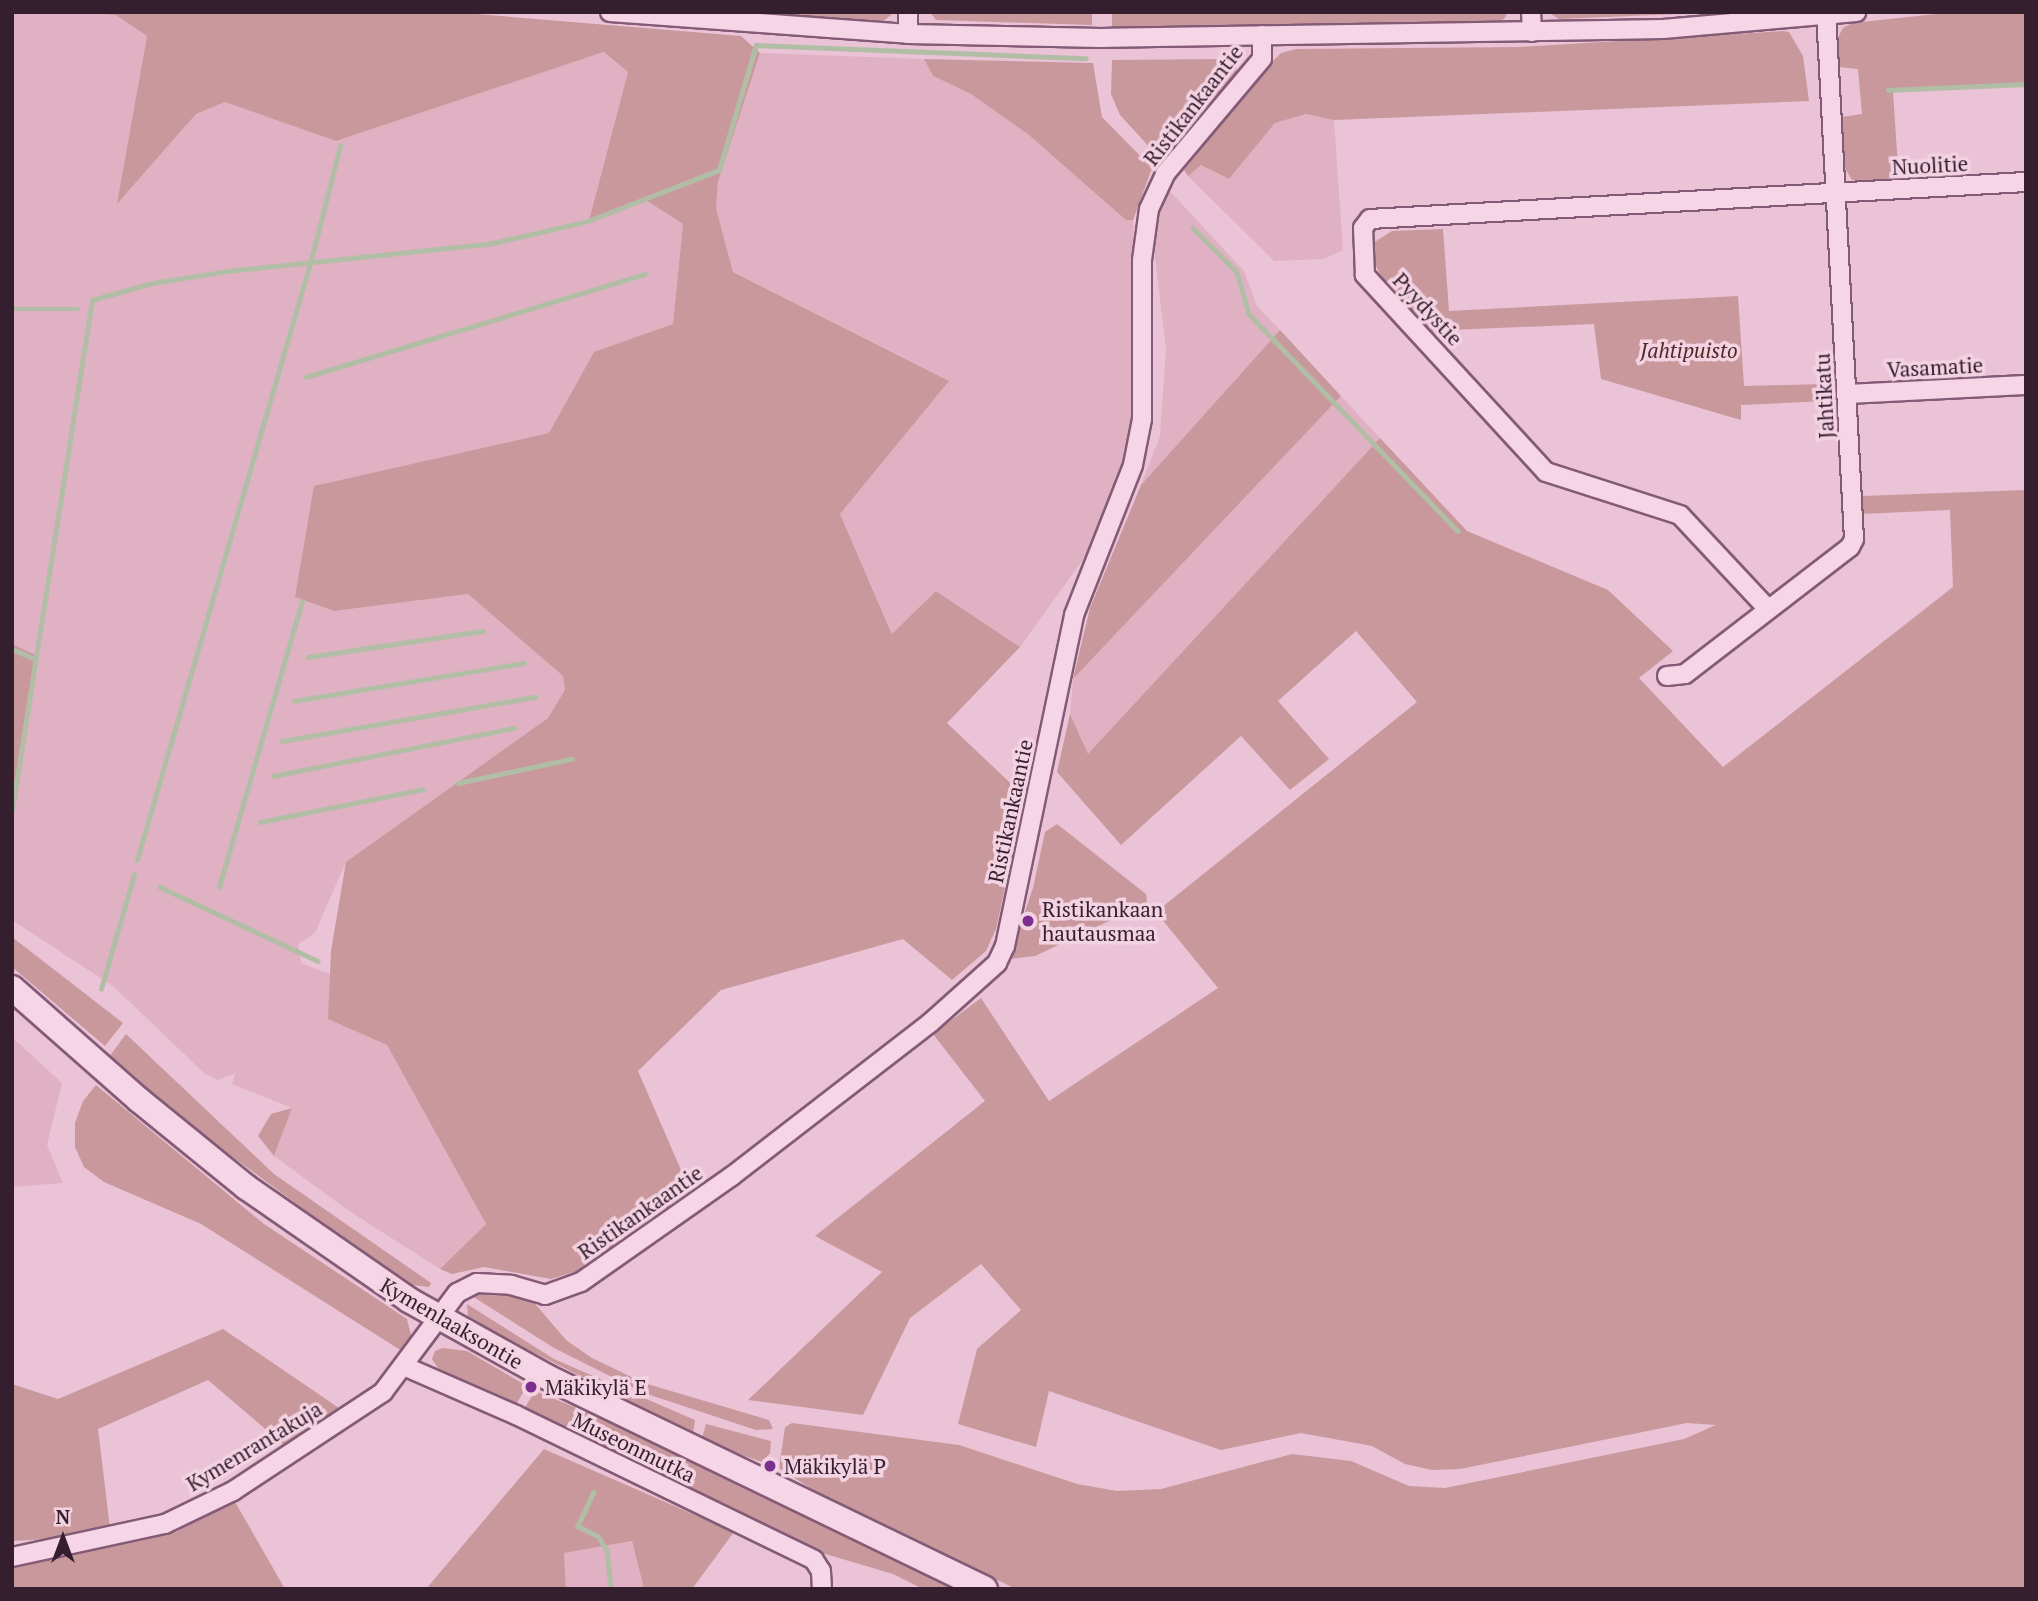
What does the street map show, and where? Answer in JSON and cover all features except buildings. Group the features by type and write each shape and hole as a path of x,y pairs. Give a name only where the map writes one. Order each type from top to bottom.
{"main road":[{"name":"Kymenlaaksontie","path":"12,988 139,1100 246,1187 339,1255 440,1320 549,1378 985,1589"}],"street":[{"path":"610,12 908,34 1101,38 1663,29 1856,12"},
{"path":"908,12 908,34"},
{"path":"1531,12 1532,32"},
{"name":"Jahtikatu","path":"1667,676 1685,674 1767,608 1850,547 1854,539 1826,13"},
{"name":"Ristikankaantie","path":"440,1320 457,1293 477,1283 511,1285 545,1295 581,1282 743,1168 930,1023 997,963 1005,946 1074,615 1133,465 1142,419 1142,260 1149,209 1165,174 1262,59 1262,35"},
{"name":"Nuolitie","path":"1836,193 2026,182"},
{"name":"Pyydystie","path":"1767,608 1680,515 1546,472 1365,275 1360,236 1370,219 1836,193"},
{"name":"Vasamatie","path":"1847,394 2026,385"},
{"name":"Kymenrantakuja","path":"12,1557 165,1524 233,1491 383,1392 440,1320"},
{"name":"Museonmutka","path":"404,1366 516,1415 814,1560 821,1571 822,1589"}],"shaded area":[{"path":"12,12 116,14 147,36 118,203 196,114 225,102 336,141 605,52 628,72 589,219 647,201 683,224 673,324 594,353 549,433 315,486 296,597 334,611 468,594 563,676 565,690 548,718 346,862 315,933 298,944 301,963 330,974 329,1019 387,1045 486,1224 440,1269 349,1211 274,1156 292,1108 232,1084 235,1073 218,1080 204,1073 114,987 12,920 12,805 38,656 12,644"},
{"path":"760,53 924,59 933,76 971,94 1029,135 1126,219 1133,220 1137,412 1130,453 1090,550 1020,647 936,591 893,635 840,514 949,381 733,272 716,208 718,182"},
{"path":"1306,114 1334,120 1343,250 1324,259 1274,261 1188,176 1201,165 1229,179 1275,123"},
{"path":"1168,189 1244,271 1257,306 1280,330 1141,485 1160,436 1166,349 1155,257 1156,215"},
{"path":"1341,396 1380,438 1088,755 1070,714 1073,679"},
{"path":"12,1037 62,1083 47,1145 63,1183 12,1187"},
{"path":"632,1541 644,1589 566,1589 564,1553"}],"green space":[{"path":"79,12 452,12 741,36 760,53 718,182 716,208 733,272 949,381 840,514 892,634 936,591 1020,647 947,723 1025,797 996,929 986,951 952,980 903,939 721,990 638,1071 691,1193 587,1268 551,1279 484,1267 452,1274 440,1269 486,1224 387,1045 328,1019 331,951 346,862 548,718 565,690 563,676 468,594 334,611 295,597 314,486 549,433 594,352 673,324 683,224 647,201 589,220 628,72 604,52 336,141 225,102 196,114 117,204 147,36 116,15"},
{"path":"749,12 894,12 884,21 873,23"},
{"path":"930,12 1092,12 1092,25 936,20"},
{"path":"1112,12 1508,12 1504,19 1485,26 1112,28"},
{"path":"1548,12 1726,12 1559,19"},
{"path":"1955,12 2026,12 2026,86 1893,92 1899,181 1852,180 1845,168 1842,117 1862,114 1858,69 1839,67 1837,39 1843,28 1852,23"},
{"path":"1789,32 1803,56 1809,101 1334,120 1306,114 1275,123 1229,179 1201,165 1188,176 1184,170 1268,66 1281,53 1296,49 1518,47"},
{"path":"924,59 1093,63 1102,117 1152,168 1133,220 1126,220 1029,135 971,94 933,76"},
{"path":"1220,59 1237,67 1236,73 1165,164 1120,115 1111,94 1112,60"},
{"name":"Jahtipuisto","path":"1443,229 1449,311 1738,296 1744,386 1824,384 1825,401 1741,405 1741,420 1601,379 1594,324 1428,331 1383,281 1373,259 1373,243 1392,231"},
{"path":"1280,330 1341,396 1073,679 1090,608 1141,485"},
{"path":"1380,438 1467,531 1608,590 1673,651 1639,678 1723,767 1953,587 1950,510 1861,514 1861,496 2026,490 2026,1589 1016,1589 815,1491 779,1468 785,1427 792,1423 959,1445 1077,1484 1117,1491 1161,1489 1292,1454 1351,1461 1409,1486 1445,1488 1684,1439 1716,1425 1687,1423 1460,1469 1432,1470 1405,1464 1372,1446 1301,1433 1221,1450 1049,1391 1036,1447 958,1424 977,1349 1021,1310 981,1264 910,1318 863,1415 748,1400 882,1272 815,1236 985,1101 933,1034 981,998 1049,1101 1218,988 1156,912 1417,702 1356,631 1278,701 1329,759 1290,790 1241,736 1121,845 1057,772 1070,714 1088,754"},
{"path":"12,644 38,656 12,805"},
{"path":"1057,824 1146,894 1147,903 1035,956 1009,959 1033,888 1045,832"},
{"path":"12,937 123,1023 105,1046 12,967"},
{"path":"126,1034 274,1174 431,1283 429,1287 413,1285 370,1258 188,1124 109,1057"},
{"path":"96,1085 264,1224 407,1319 413,1343 405,1353 201,1224 104,1182 84,1167 75,1147 75,1123 83,1101"},
{"path":"292,1108 274,1156 258,1136 271,1114"},
{"path":"493,1288 531,1299 566,1340 592,1358 644,1383 769,1420 773,1429 756,1430 644,1393 554,1348 472,1296"},
{"path":"467,1304 554,1359 695,1420 693,1433 485,1328 468,1316"},
{"path":"223,1329 339,1408 283,1444 208,1380 98,1429 110,1528 52,1539 12,1541 12,1384 58,1399"},
{"path":"442,1348 467,1351 527,1386 514,1408 442,1374 432,1359 435,1351"},
{"path":"535,1391 631,1430 958,1589 923,1589 893,1574 795,1545 675,1486 689,1465 681,1460 666,1482 524,1409"},
{"path":"706,1424 771,1441 770,1453 762,1462 730,1451 702,1438"},
{"path":"544,1449 734,1532 692,1589 644,1589 632,1541 564,1553 566,1589 426,1589"},
{"path":"234,1500 285,1589 12,1589 12,1566 176,1532"}],"waterway":[{"path":"12,810 92,300 152,283 228,271 493,243 588,221 719,170 756,45 1086,58"},
{"path":"1888,90 2026,84"},
{"path":"137,860 311,260 340,146"},
{"path":"1193,228 1237,272 1249,314 1458,531"},
{"path":"306,377 645,274"},
{"path":"12,309 78,309"},
{"path":"219,887 302,602"},
{"path":"308,657 483,631"},
{"path":"12,649 35,659"},
{"path":"294,701 524,663"},
{"path":"282,741 535,697"},
{"path":"273,776 514,728"},
{"path":"458,783 571,759"},
{"path":"260,822 423,789"},
{"path":"101,989 134,875"},
{"path":"160,887 318,961"},
{"path":"594,1492 578,1526 598,1536 607,1550 611,1589"}],"place":[{"name":"Ristikankaan hautausmaa","path":"1028,921"},
{"name":"Mäkikylä E","path":"531,1387"},
{"name":"Mäkikylä P","path":"770,1466"}]}
